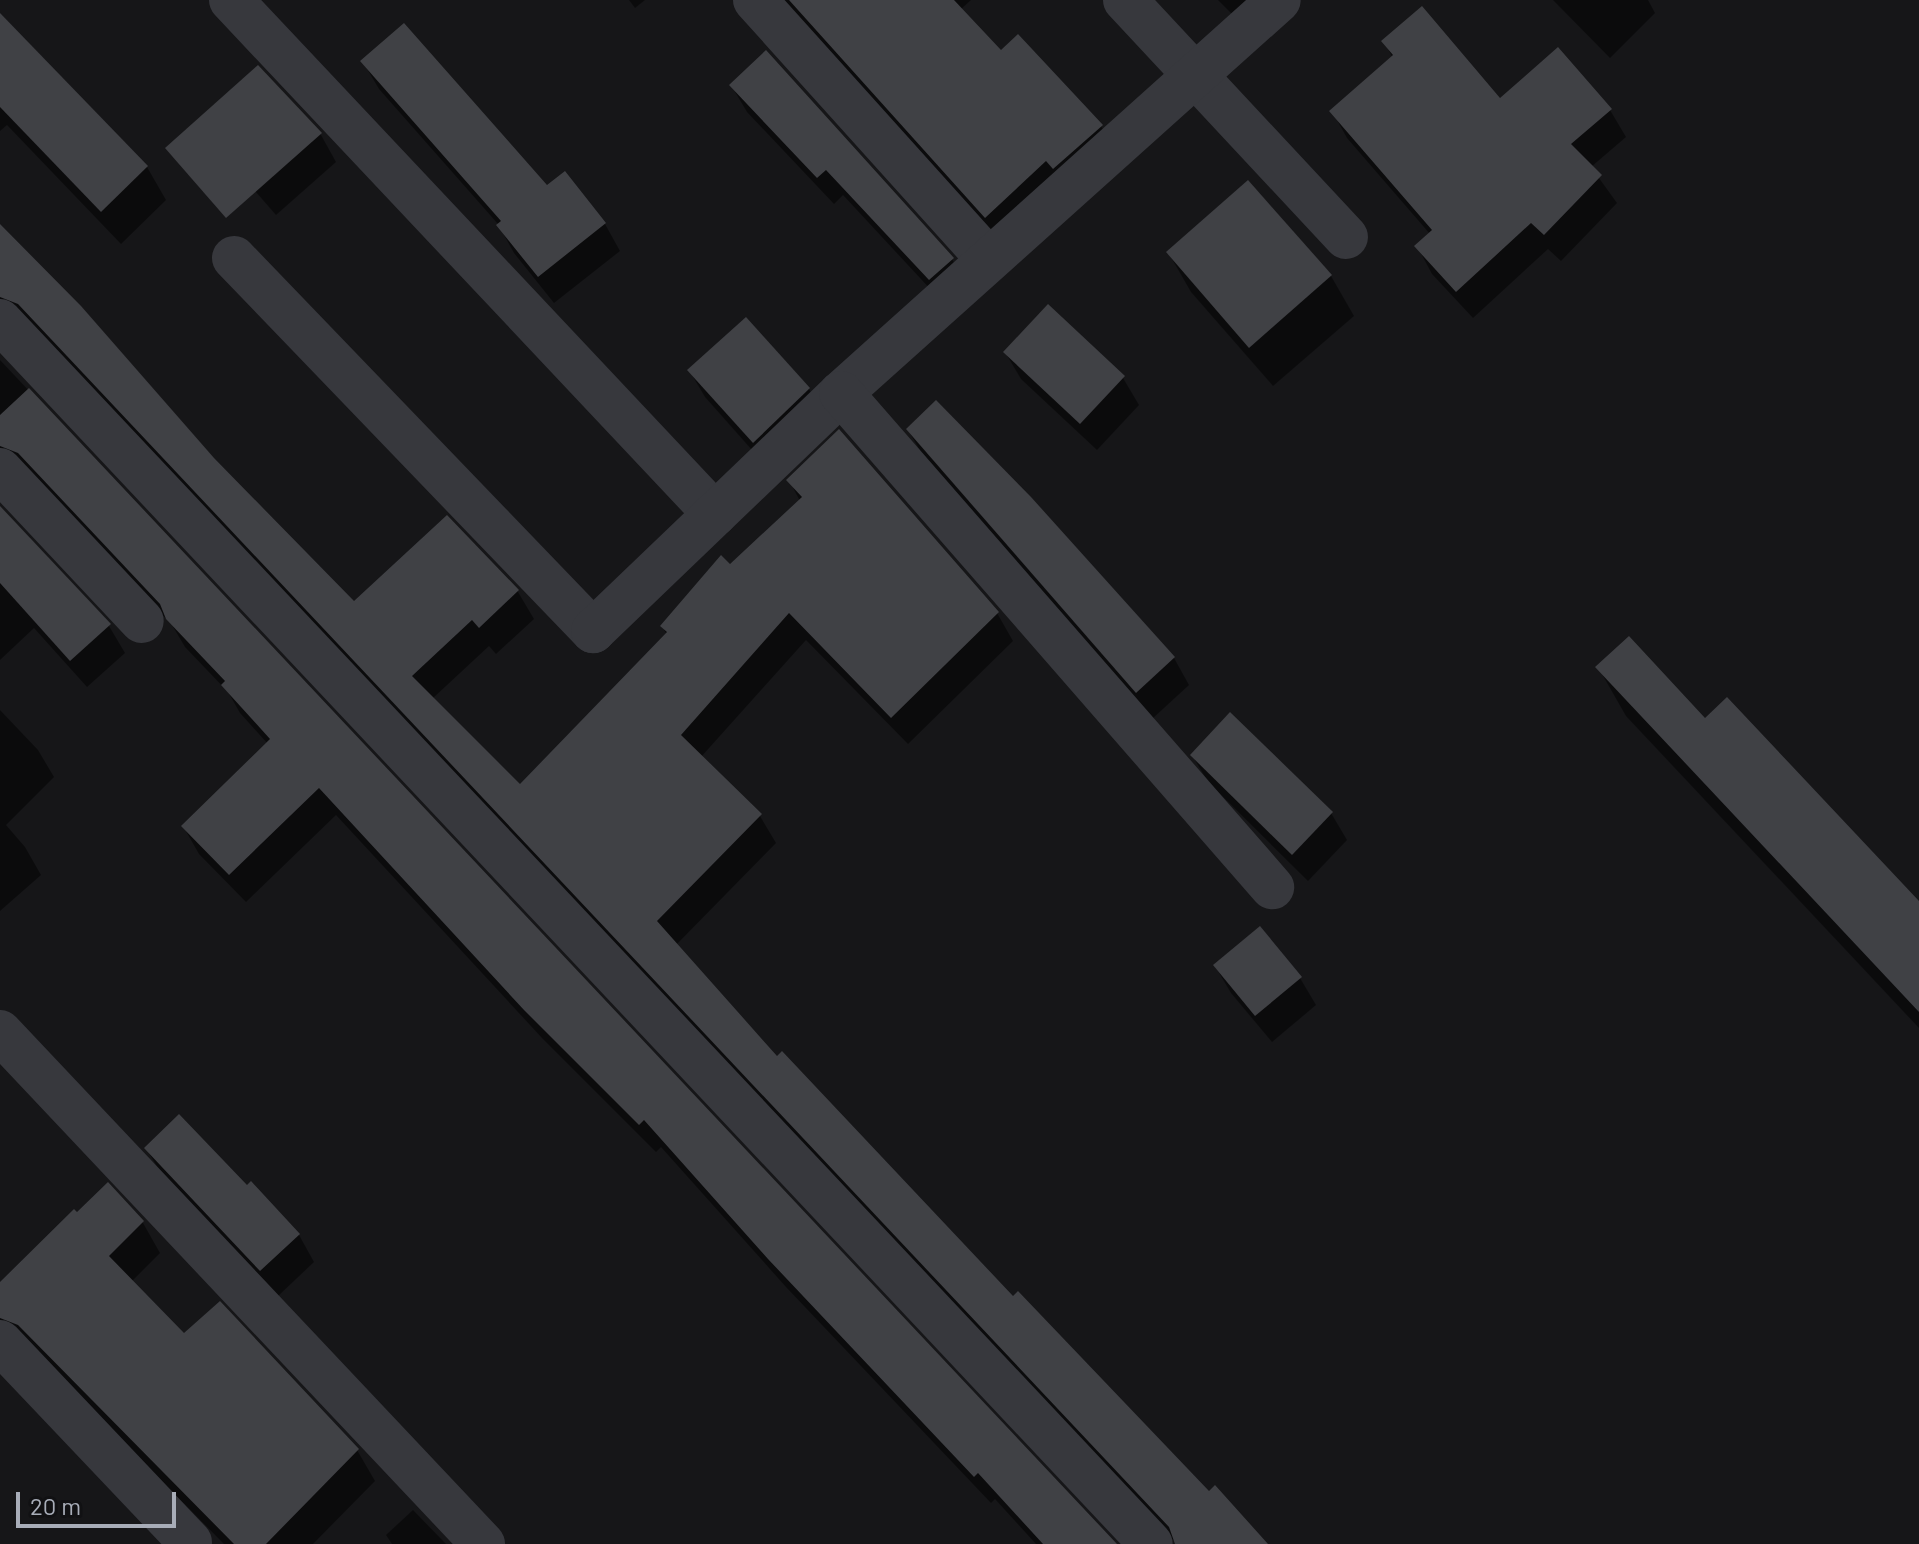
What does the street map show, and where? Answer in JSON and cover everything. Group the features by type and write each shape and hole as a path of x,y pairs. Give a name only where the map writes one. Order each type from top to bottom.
{"street":[{"path":"231,0 715,514"},
{"path":"755,0 988,259"},
{"path":"1125,0 1346,237"},
{"path":"234,258 593,631 841,393 1279,0"},
{"path":"0,321 1151,1544"},
{"path":"841,393 1272,887"},
{"path":"0,470 142,621"},
{"path":"0,1032 483,1544"},
{"path":"0,1342 190,1542"}],"building":[{"path":"789,0 954,0 1001,50 1018,34 1103,125 1053,169 1046,161 985,218"},
{"path":"1422,6 1500,98 1558,47 1612,109 1571,144 1602,175 1544,235 1531,223 1456,292 1414,246 1432,230 1329,111 1393,55 1381,41"},
{"path":"0,13 148,166 101,212 0,107"},
{"path":"404,23 547,185 565,171 606,223 538,277 496,225 501,221 360,61"},
{"path":"766,50 954,258 929,280 826,170 817,178 729,85"},
{"path":"258,65 322,133 226,218 165,148"},
{"path":"1248,180 1332,275 1249,348 1166,252"},
{"path":"0,224 81,306 214,458 354,601 447,515 519,590 479,628 472,620 412,676 520,784 667,632 660,626 721,555 730,564 802,497 786,480 839,429 999,612 891,718 789,613 681,735 762,814 657,921 777,1056 782,1051 1013,1296 1018,1291 1209,1491 1215,1485 1268,1544 1175,1544 1169,1527 18,304 0,297"},
{"path":"1048,304 1125,376 1080,424 1003,352"},
{"path":"746,317 810,388 753,443 687,370"},
{"path":"29,388 1117,1544 1043,1544 978,1473 974,1477 768,1259 644,1120 639,1125 524,1010 319,788 229,875 181,826 270,739 221,685 225,681 166,619 160,604 18,453 0,446 0,415"},
{"path":"936,400 1031,497 1175,657 1136,693 906,429"},
{"path":"0,506 111,624 70,661 0,583"},
{"path":"1629,636 1705,718 1727,697 1919,901 1919,1012 1595,667"},
{"path":"1230,712 1333,812 1292,855 1190,755"},
{"path":"1260,926 1302,977 1255,1016 1213,965"},
{"path":"179,1114 247,1185 251,1181 300,1234 260,1271 144,1148"},
{"path":"108,1182 144,1221 109,1256 184,1333 220,1301 359,1449 266,1544 234,1544 18,1325 0,1318 0,1282 74,1209 77,1212"}]}
